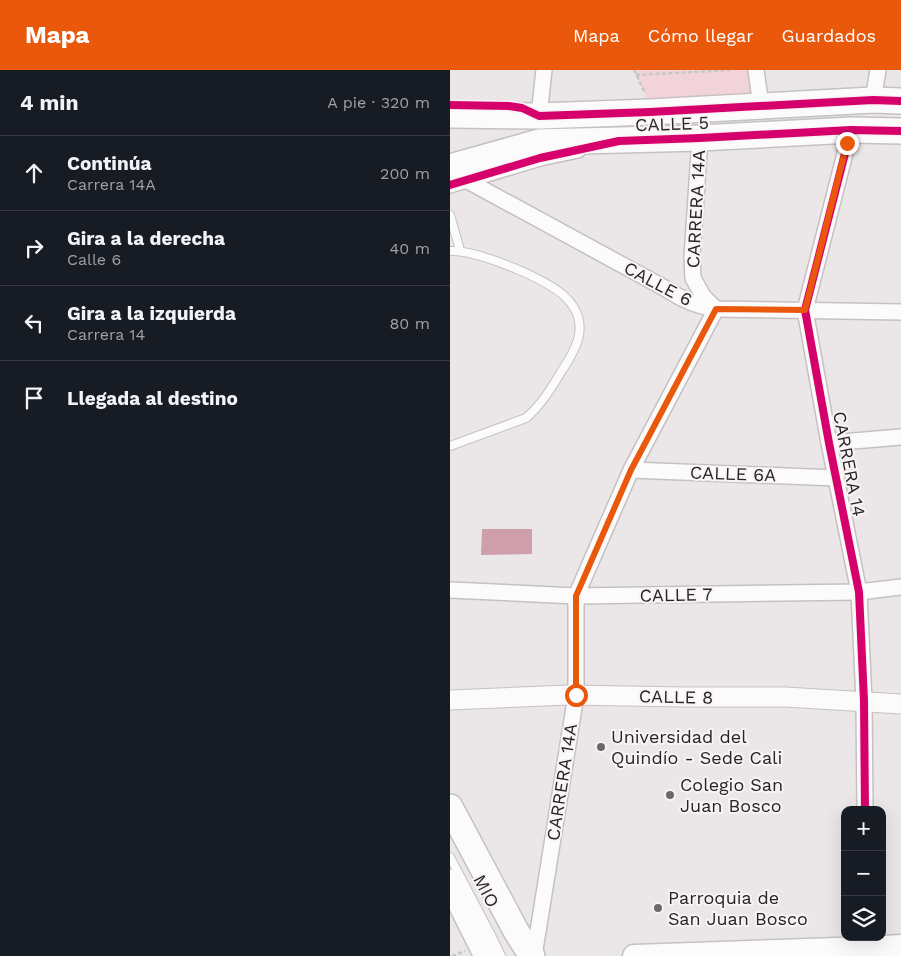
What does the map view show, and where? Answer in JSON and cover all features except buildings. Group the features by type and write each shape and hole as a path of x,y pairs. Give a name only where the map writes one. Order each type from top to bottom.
{"main road":[{"name":"CALLE 5","path":"450,115 539,116 873,100 901,101"},
{"path":"450,125 539,116"},
{"name":"CALLE 5","path":"458,174 539,142 700,138 850,130 901,131"},
{"path":"450,156 539,142"},
{"path":"450,807 516,931 533,956"},
{"path":"450,882 487,956"},
{"path":"634,956 901,946"}],"street":[{"path":"539,116 544,70"},
{"path":"756,70 761,106"},
{"path":"873,100 878,70"},
{"name":"CALLE 5","path":"450,105 509,106 522,108 539,116"},
{"name":"CARRERA 14","path":"850,130 805,310 859,592 864,701 865,806"},
{"name":"CARRERA 14A","path":"533,956 576,695 576,596 631,470 716,309 703,296 693,278 692,257 700,138"},
{"name":"CALLE 5","path":"450,186 458,174 619,141"},
{"name":"CALLE 6","path":"458,174 683,300 698,306 716,309 901,312"},
{"path":"829,443 901,437"},
{"name":"CALLE 6A","path":"631,470 836,478"},
{"name":"CALLE 7","path":"450,590 576,596 859,592 901,587"},
{"name":"CALLE 8","path":"450,700 576,695 785,697 901,704"}],"lane":[{"path":"450,215 460,250"},
{"path":"450,250 460,250 504,264 540,279 570,301 580,323 579,336 568,360 550,390 535,410 526,418 450,446"},
{"name":"MIO","path":"450,824 508,932 524,956"},
{"name":"MIO","path":"450,856 501,956"}],"path":[{"path":"634,70 643,89 650,112"},
{"path":"636,75 732,70"}],"shaded area":[{"path":"634,70 756,70 761,106 650,112 643,89"},
{"path":"482,529 532,529 532,554 481,555"}],"cycle path":[{"path":"450,105 509,106 522,108 539,116 873,100 901,101"},
{"path":"851,130 805,310 859,592 864,701 865,806"},
{"path":"450,185 540,158 619,141 851,130 901,131"}],"place":[{"name":"Universidad del Quindío - Sede Cali","path":"601,747"},
{"name":"Colegio San Juan Bosco","path":"670,795"},
{"name":"Parroquia de San Juan Bosco","path":"658,908"}],"route":[{"path":"576,695 576,596 631,470 716,309 805,310 847,143"}]}
